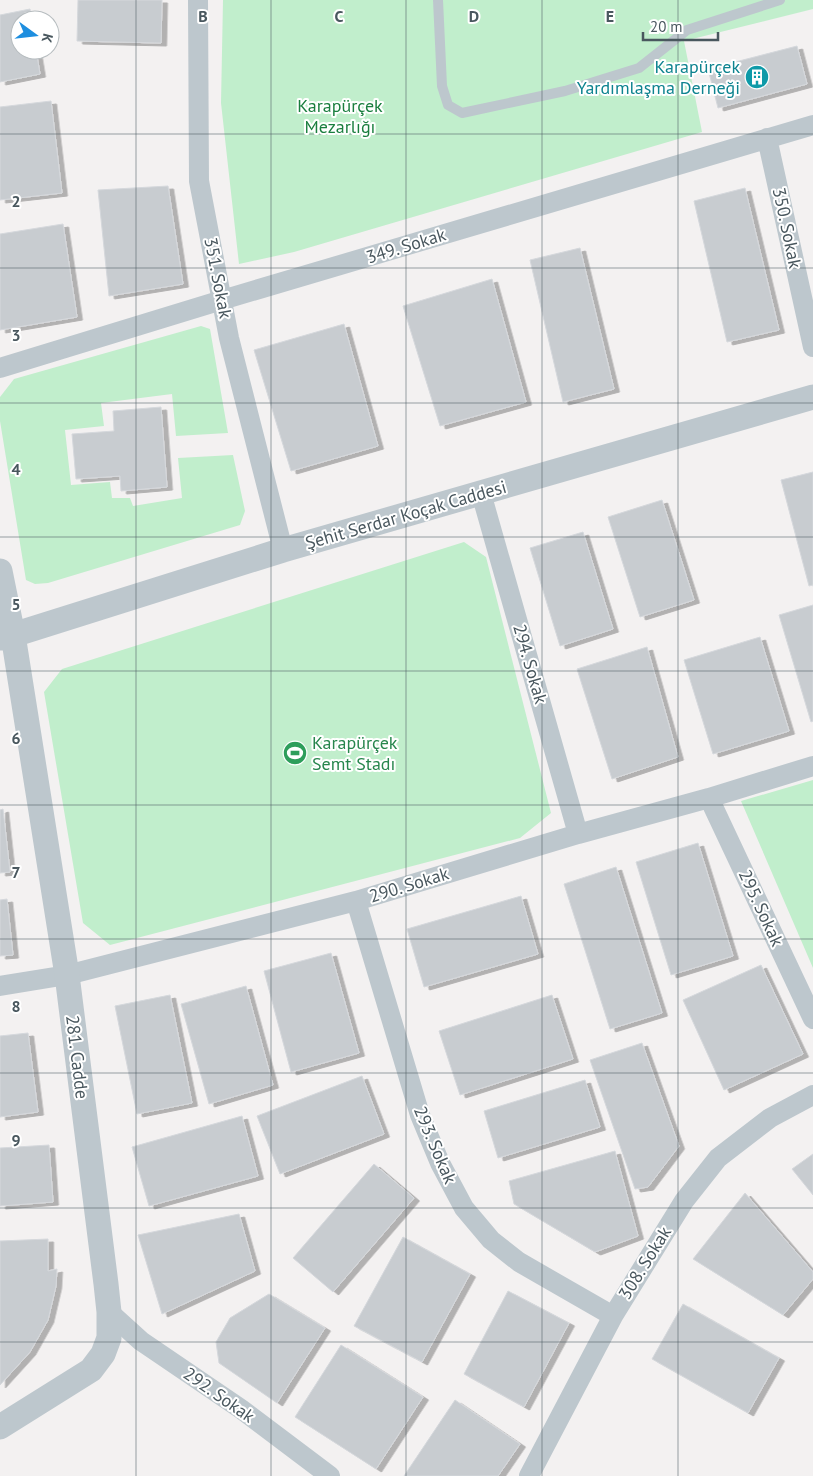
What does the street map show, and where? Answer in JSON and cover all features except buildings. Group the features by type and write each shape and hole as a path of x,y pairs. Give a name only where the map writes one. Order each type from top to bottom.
{"street":[{"name":"351. Sokak","path":"198,0 200,181 229,338 283,550"},
{"name":"349. Sokak","path":"0,368 222,300 813,125"},
{"name":"350. Sokak","path":"767,138 813,347"},
{"name":"Şehit Serdar Koçak Caddesi","path":"6,636 283,550 813,396"},
{"name":"294. Sokak","path":"481,493 578,834"},
{"name":"281. Cadde","path":"0,572 6,636 67,975 109,1312 109,1338 102,1354 91,1370 0,1427"},
{"name":"290. Sokak","path":"0,986 67,975 356,902 578,834 708,798 813,766"},
{"name":"295. Sokak","path":"708,798 813,1019"},
{"name":"293. Sokak","path":"356,902 420,1115 440,1163 464,1208 490,1240 519,1262 613,1316"},
{"name":"308. Sokak","path":"529,1476 613,1316 684,1201 718,1158 770,1118 813,1095"},
{"name":"292. Sokak","path":"109,1312 141,1341 241,1409 330,1476"}],"lane":[{"path":"438,0 442,86 448,106 462,113 565,91 638,68 687,30 780,0"}],"green space":[{"name":"Karapürçek Mezarlığı","path":"223,0 813,0 813,9 684,41 702,132 294,252 239,264 221,103"},
{"path":"201,326 210,329 228,433 176,436 172,394 101,403 104,426 65,430 71,485 110,482 112,498 130,498 133,506 182,498 178,458 233,455 245,511 240,525 48,583 35,584 26,580 0,421 0,397 14,379"},
{"name":"Karapürçek Semt Stadı","path":"464,542 486,557 551,813 520,838 110,945 83,923 44,692 62,669"},
{"path":"813,780 813,968 741,801"}],"place":[{"name":"Karapürçek Yardımlaşma Derneği","path":"757,77"},
{"name":"Karapürçek Semt Stadı","path":"295,753"}]}
